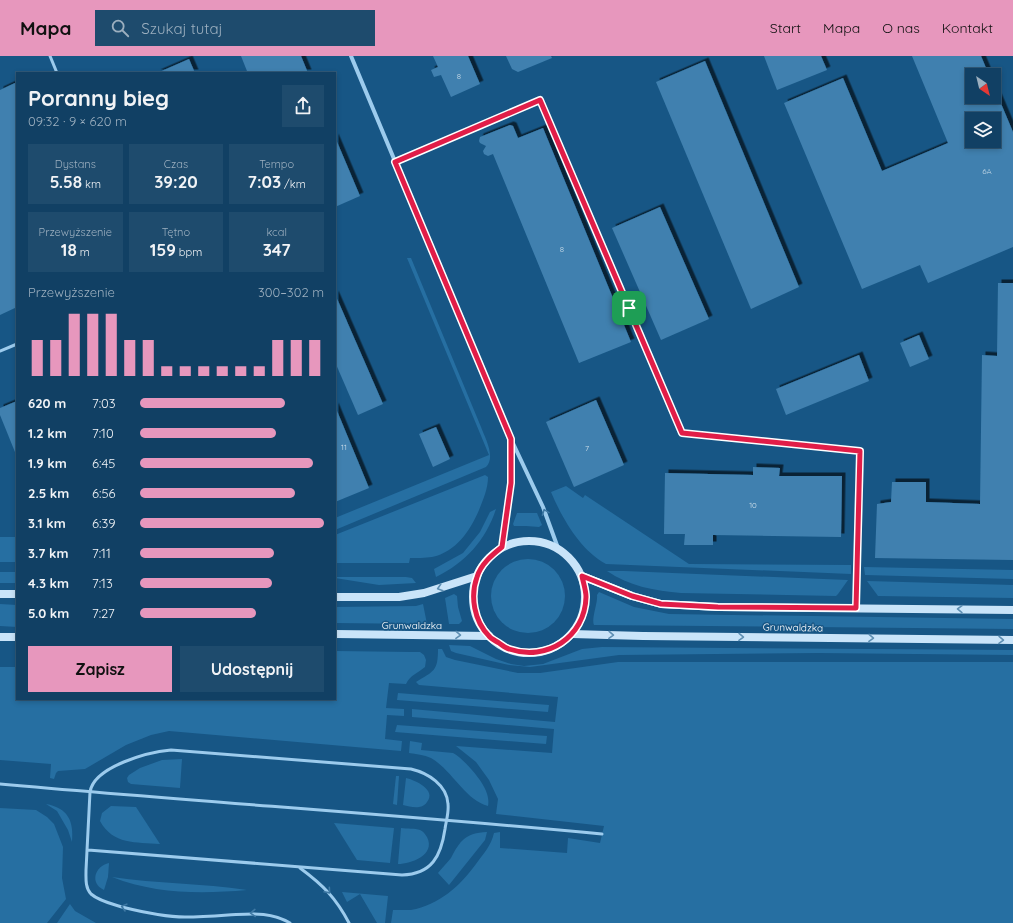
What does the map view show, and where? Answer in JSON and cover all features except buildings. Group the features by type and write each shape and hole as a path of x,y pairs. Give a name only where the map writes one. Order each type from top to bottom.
{"street":[{"path":"351,56 511,439 543,507 558,548"},
{"path":"502,547 511,483 511,439"},
{"path":"521,541 540,541 558,548 572,560 582,576 586,596 582,616 572,634 554,648 531,653 508,649 488,636 477,618 473,597 477,576 487,560 502,547 521,541"},
{"path":"336,597 399,597 424,593 477,576"},
{"name":"Grunwaldzka","path":"582,576 632,596 661,604 718,607 1013,610"},
{"path":"0,594 16,594"},
{"name":"Grunwaldzka","path":"336,634 488,636"},
{"name":"Grunwaldzka","path":"572,634 1013,640"},
{"path":"0,637 16,637"}],"lane":[{"path":"50,56 57,72"},
{"path":"395,162 540,100 682,433 860,451 856,608"},
{"path":"0,351 16,344"},
{"path":"88,850 402,876 410,875 418,873 431,864 441,850 447,820 448,802 442,788 430,776 420,771 411,769 171,750 144,754 130,759 94,782 90,792 86,870 90,893 109,903 143,912 183,917 262,913 279,917 290,923"},
{"path":"0,784 602,834"},
{"path":"299,867 327,890 349,923"}],"shaded area":[{"path":"407,258 411,258 485,436 490,453 489,463 486,467 336,530 336,518 489,455"},
{"path":"485,475 488,477 482,502 467,533 455,545 441,554 432,557 410,558 409,563 336,563 336,535"},
{"path":"566,486 583,498 585,495 689,564 851,565 851,574 606,564 597,558 580,542 566,523 551,492"},
{"path":"496,509 486,531 473,549 456,565 436,577 434,569 463,553 480,532 490,512"},
{"path":"517,513 537,513 542,525 539,527 514,526 513,524"},
{"path":"0,537 16,537 16,562 0,562"},
{"path":"528,559 542,562 554,570 562,582 565,596 562,610 554,622 542,630 528,633 514,630 502,622 494,610 491,596 494,582 502,570 514,562"},
{"path":"864,567 1013,570 1013,579 865,575"},
{"path":"607,571 848,580 836,596 681,593 642,587 615,576"},
{"path":"0,572 16,572 16,583 0,583"},
{"path":"336,577 406,577 412,578 416,583 379,585"},
{"path":"867,581 1013,585 1013,598 878,596"},
{"path":"599,592 634,607 669,614 1013,619 1013,629 594,625 593,622 597,595"},
{"path":"454,594 457,596 462,621 459,624 449,624 445,598"},
{"path":"0,604 16,605 16,627 0,626"},
{"path":"423,604 427,624 336,623 336,607 416,606"},
{"path":"449,645 470,646 496,659 511,664 524,666 543,664 582,649 602,647 1013,650 1013,655 818,653 619,655 530,667 509,665 456,653 451,651"},
{"path":"438,649 442,649 446,657 455,660 518,673 540,673 618,662 1013,662 1013,923 391,923 393,910 411,910 431,904 456,887 470,872 489,846 494,833 500,832 500,848 567,853 568,838 600,843 604,826 496,814 498,799 489,780 476,762 456,746 552,753 554,729 412,717 412,709 555,722 558,697 419,685 416,682 434,670 437,662"},
{"path":"336,651 420,652 424,655 426,660 425,667 412,676 406,684 389,683 386,708 404,709 404,716 387,715 385,739 402,741 401,751 169,731 151,735 126,745 85,769 58,771 54,779 50,778 51,764 0,760 0,667 16,667 16,700 336,700"},
{"path":"398,693 549,705 548,712 397,700"},
{"path":"397,725 547,736 546,744 395,732"},
{"path":"410,741 422,743 421,750 453,753 467,764 484,786 488,797 488,806 472,798 439,763 423,755 409,753"},
{"path":"182,759 180,788 131,784 128,782 127,778 129,775 140,768 162,760"},
{"path":"396,776 399,776 397,805 393,804"},
{"path":"406,778 424,786 429,793 429,798 424,805 415,807 403,805"},
{"path":"46,804 60,809 68,817 72,828 72,842 68,830 57,811"},
{"path":"111,806 136,807 160,844 126,841 111,834 105,829 100,821 102,813"},
{"path":"0,808 36,810 47,817 54,824 63,847 62,878 66,899 47,923 0,923"},
{"path":"334,823 394,828 390,863 357,860"},
{"path":"401,828 420,830 426,835 429,843 428,849 421,857 403,864 398,864"},
{"path":"487,832 485,840 449,885 438,873 451,858 457,847 464,839 473,834"},
{"path":"109,863 108,877 104,890 99,887 95,879 97,871"},
{"path":"112,877 247,890 195,892 161,890 128,883"},
{"path":"342,892 388,896 385,923 377,923 360,894 347,902"},
{"path":"70,904 75,911 96,923 57,923"}],"route":[{"path":"540,100 629,308 682,433 860,451 856,608 718,607 661,604 632,596 582,576 586,596 582,616 572,634 554,648 531,653 508,649 488,636 477,618 473,597 477,576 487,560 502,547 511,483 511,439 395,162 540,100"}]}
